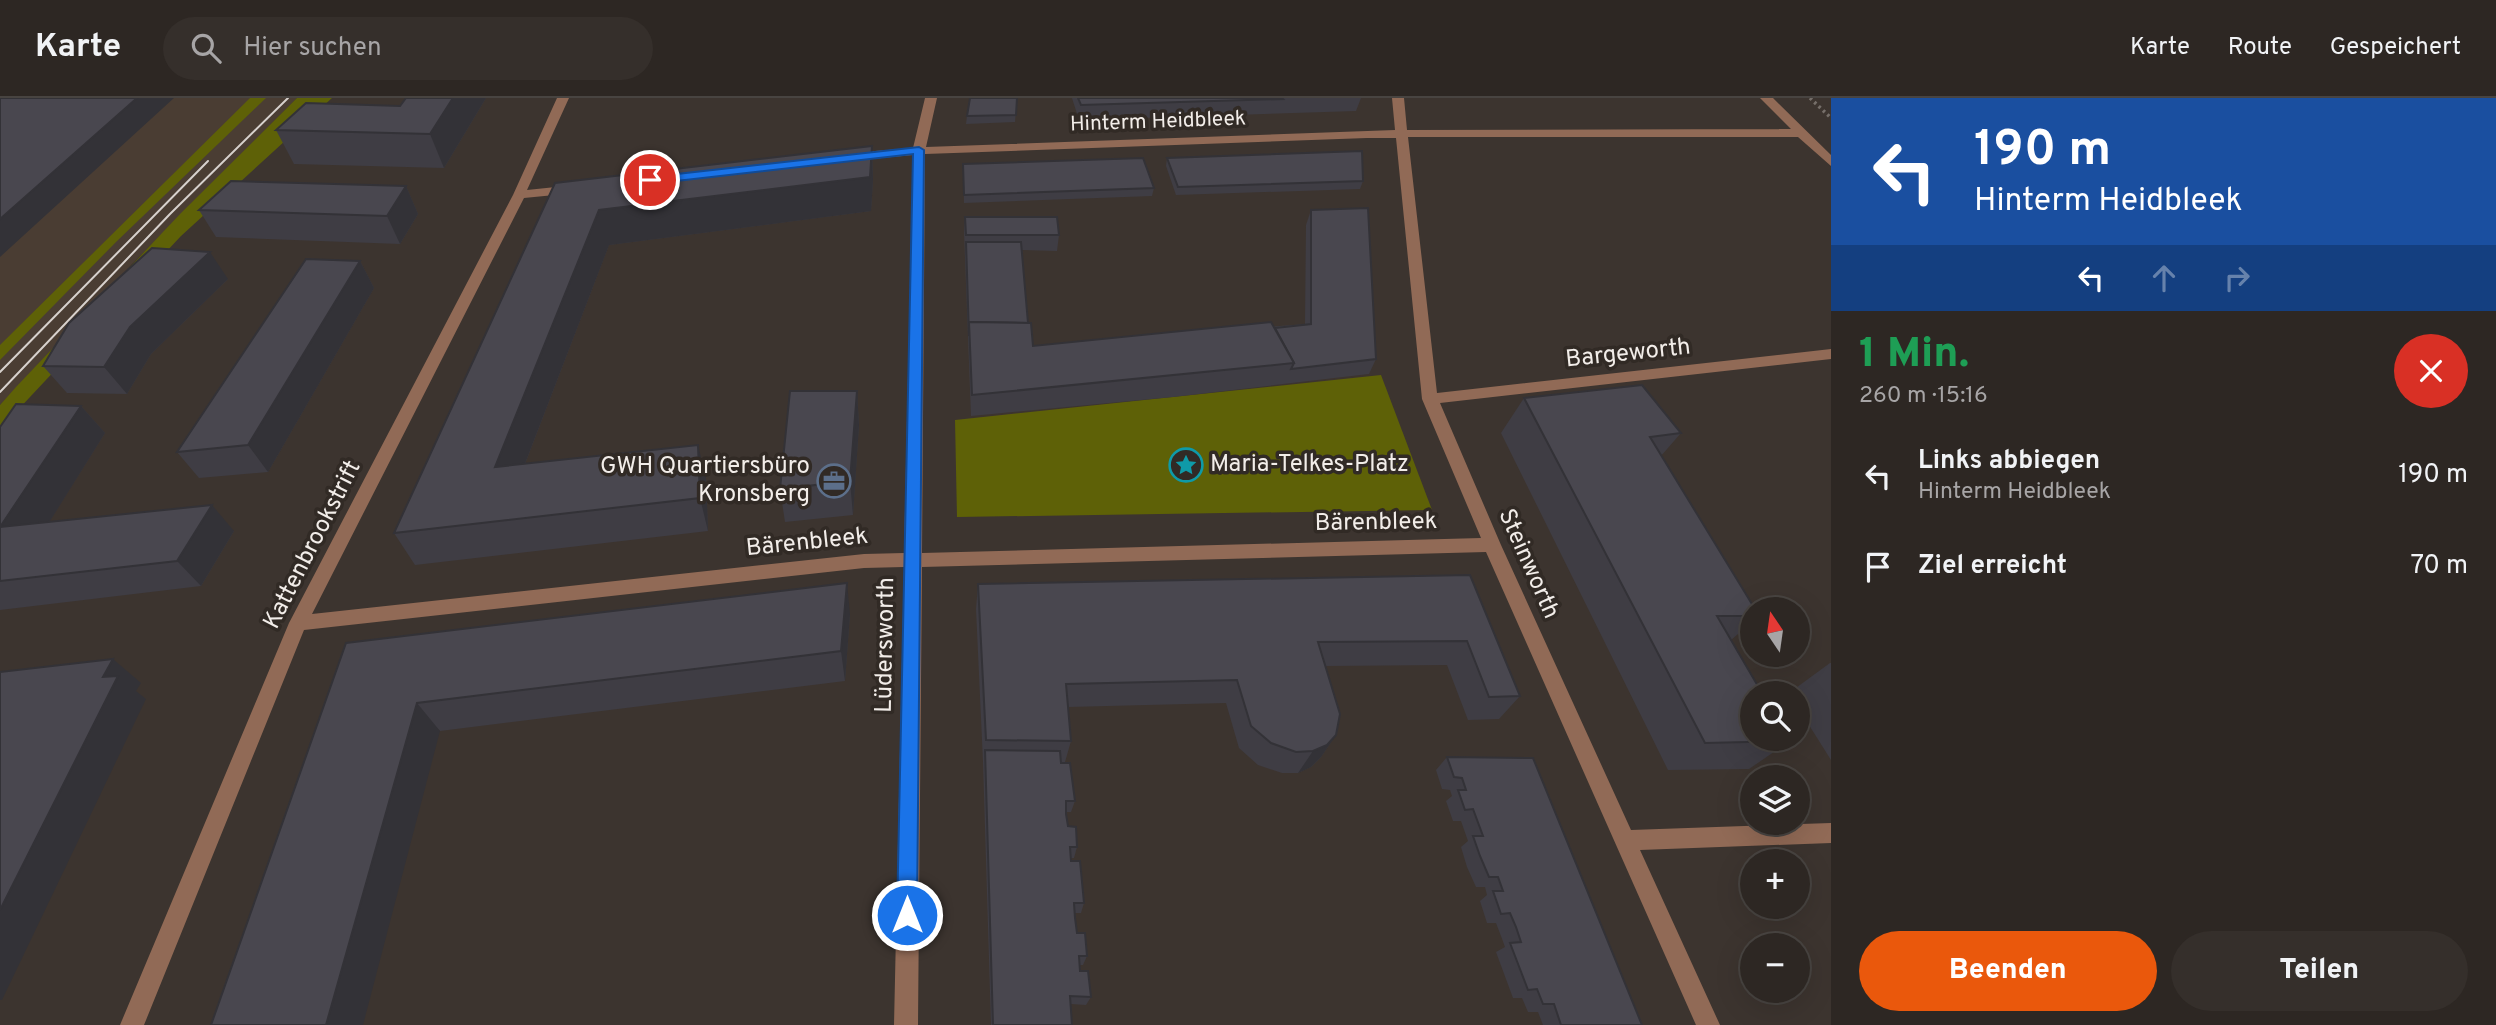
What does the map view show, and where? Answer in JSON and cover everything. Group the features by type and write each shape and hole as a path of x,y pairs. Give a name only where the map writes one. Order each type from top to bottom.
{"street":[{"name":"Kattenbrookstrift","path":"132,1025 298,623 520,195 563,98"},
{"name":"Lüdersworth","path":"906,1025 919,150 931,98"},
{"name":"Steinworth","path":"1398,98 1430,399 1492,545 1708,1025"},
{"path":"1766,98 1831,162"},
{"name":"Hinterm Heidbleek","path":"831,159 919,150 1401,134 1801,133"},
{"path":"520,195 587,187"},
{"name":"Bargeworth","path":"1430,399 1831,355"},
{"name":"Bärenbleek","path":"298,623 911,558 1492,545"},
{"path":"1626,840 1831,834"}],"path":[{"path":"1810,98 1831,118"}],"shaded area":[{"path":"0,98 297,98 131,265 0,405"},
{"path":"250,98 266,98 116,242 0,360 0,345"},
{"path":"297,98 332,98 181,236 0,429 0,405 16,387 181,213"},
{"name":"Maria-Telkes-Platz","path":"1381,375 1432,510 957,517 955,420"}],"building":[{"path":"0,98 137,98 0,219"},
{"path":"406,98 453,98 430,134 276,130 306,103 400,106"},
{"path":"970,98 1017,98 1016,115 967,116"},
{"path":"1078,98 1282,98 1283,99 1081,105"},
{"path":"872,146 870,177 599,210 495,467 698,445 700,498 394,533 555,183"},
{"path":"1362,151 1363,181 1178,187 1167,158"},
{"path":"1143,158 1154,188 964,195 963,164"},
{"path":"231,181 406,186 387,216 199,210"},
{"path":"1368,208 1376,359 1291,369 1294,363 1275,328 1311,324 1311,210"},
{"path":"965,217 1057,217 1059,235 966,235"},
{"path":"966,242 1021,242 1028,323 969,322 969,336"},
{"path":"152,248 210,252 130,327 104,367 43,366 69,323"},
{"path":"306,259 360,261 248,445 177,452"},
{"path":"969,322 1031,323 1033,346 1271,322 1294,363 972,395"},
{"path":"1642,385 1681,433 1650,437 1748,597 1740,597 1740,616 1717,616 1740,655 1740,667 1747,667 1755,681 1740,681 1740,742 1705,743 1524,398"},
{"path":"790,391 857,391 850,481 780,489"},
{"path":"16,404 81,406 0,527 0,427"},
{"path":"212,505 177,561 0,581 0,527"},
{"path":"1470,575 1520,696 1489,697 1467,641 1318,642 1340,714 1336,735 1327,745 1313,751 1296,752 1271,743 1251,726 1237,680 1066,684 1071,741 986,740 978,584"},
{"path":"847,583 841,651 417,703 326,1025 211,1025 346,643"},
{"path":"113,659 103,677 118,676 0,910 0,672"},
{"path":"985,750 1060,751 1061,763 1070,763 1075,801 1066,801 1066,814 1068,826 1076,827 1077,847 1070,847 1071,861 1080,861 1084,903 1074,903 1075,918 1077,933 1085,933 1087,956 1079,956 1080,971 1088,971 1091,997 1070,996 1072,1025 993,1025"},
{"path":"1447,757 1533,758 1642,1025 1561,1025 1554,1004 1543,1004 1537,989 1528,990 1510,943 1521,942 1516,927 1510,913 1501,914 1493,891 1503,891 1498,877 1489,877 1480,856 1473,836 1483,836 1473,809 1465,810 1458,790 1466,790 1462,778 1454,777"}],"tram line":[{"path":"0,392 170,214 288,98"},
{"path":"0,372 208,161"}],"place":[{"name":"Maria-Telkes-Platz","path":"1186,465"},
{"name":"GWH Quartiersbüro Kronsberg","path":"834,481"}],"route":[{"path":"650,180 919,150 907,915"}]}
